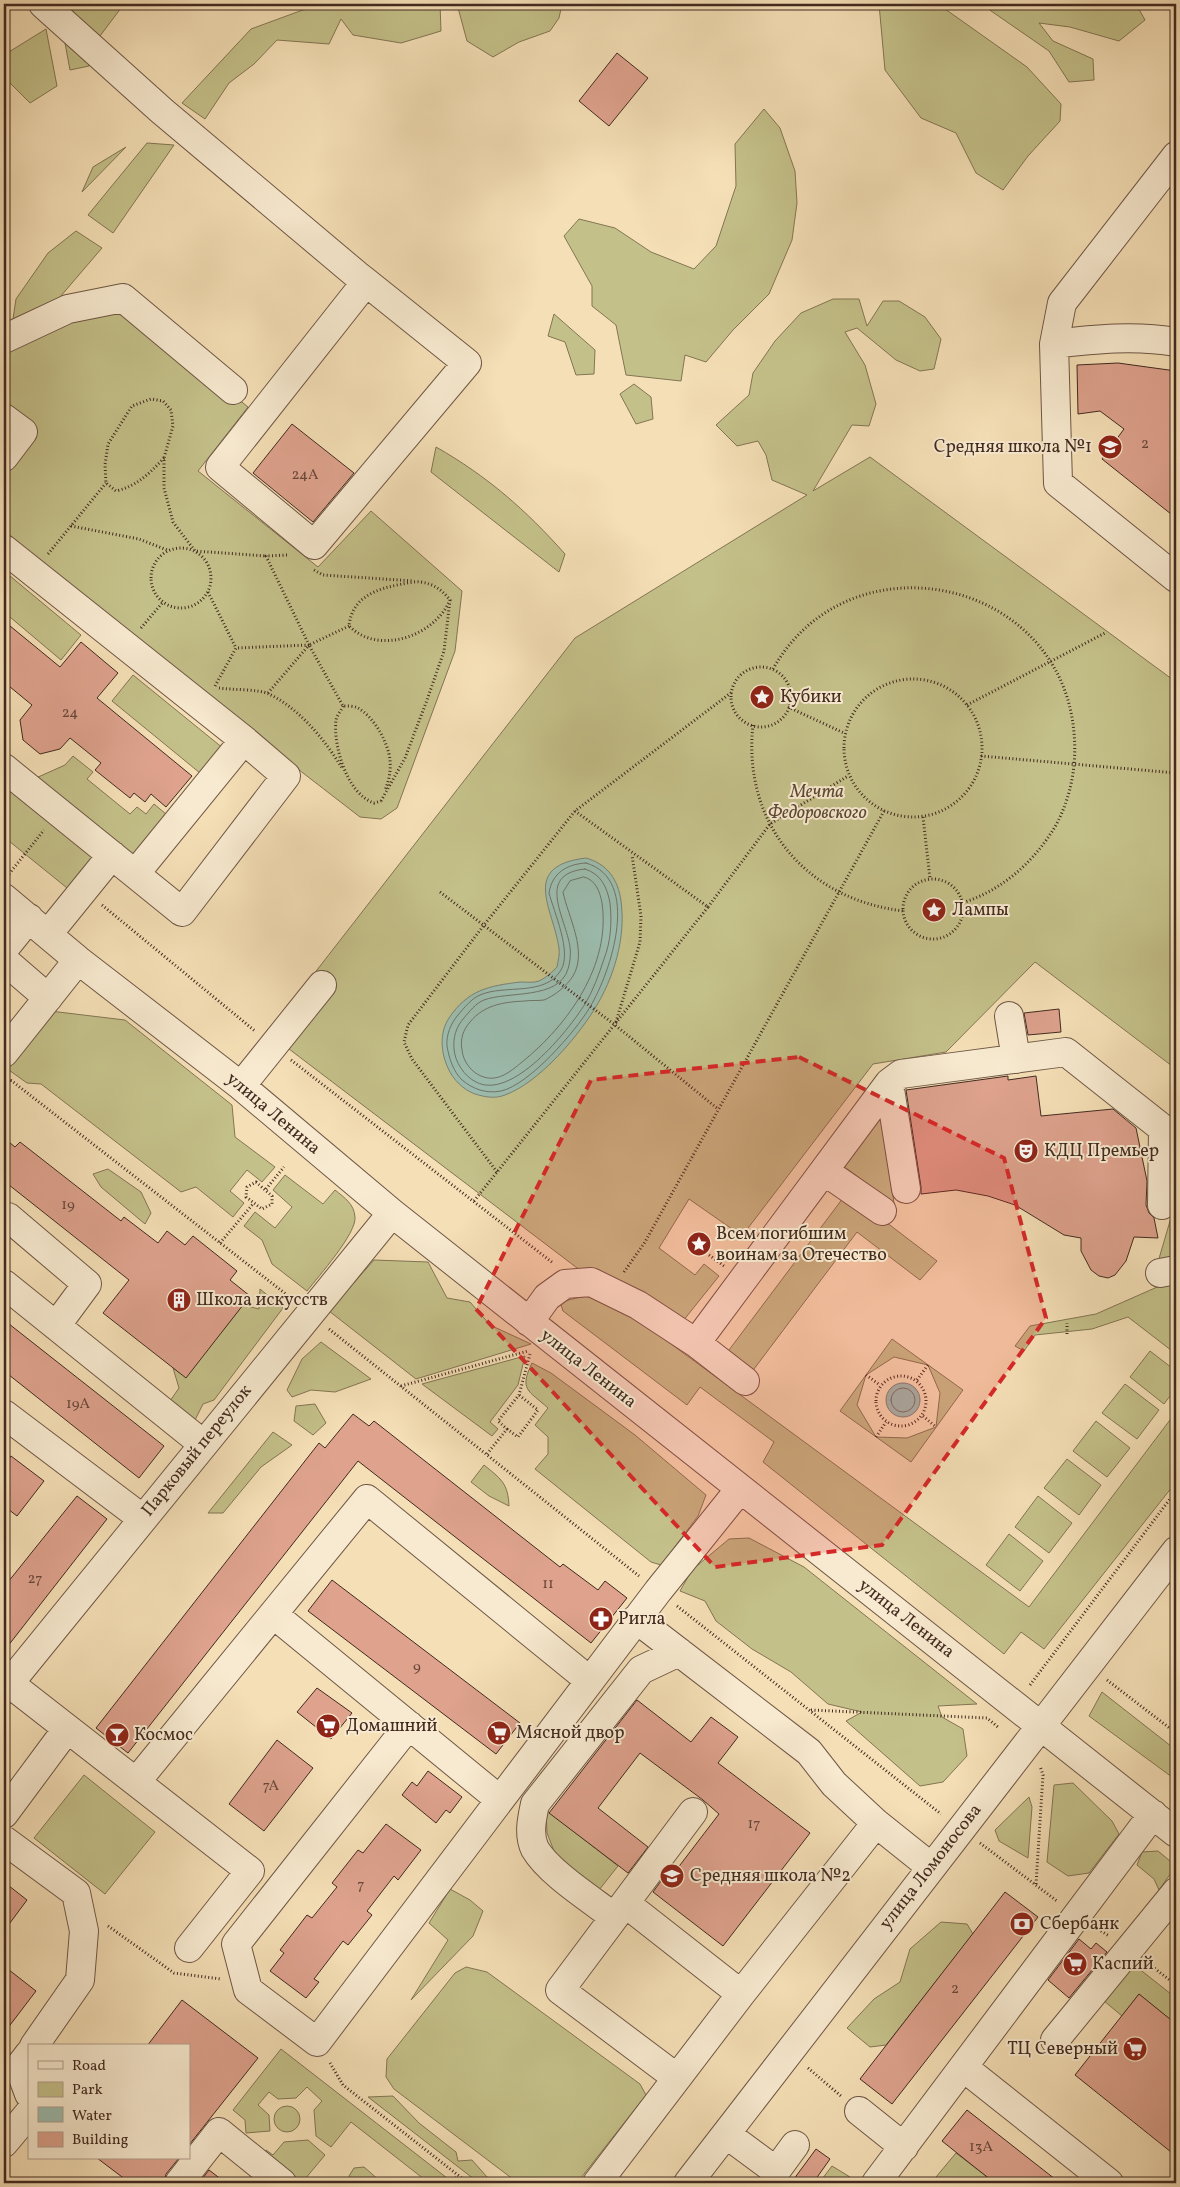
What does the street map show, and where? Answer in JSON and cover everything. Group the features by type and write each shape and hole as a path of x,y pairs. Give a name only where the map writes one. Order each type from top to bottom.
{"street":[{"path":"44,4 162,110 366,282 467,363 314,545 220,467 366,282"},
{"path":"1176,156 1062,303 1054,344 1058,483 1176,578"},
{"path":"4,339 68,309 123,298 233,390"},
{"path":"1054,344 1102,338 1155,338 1176,342"},
{"path":"4,418 24,432 4,457"},
{"path":"4,549 244,740 286,776 182,912 4,768"},
{"path":"135,874 244,740"},
{"path":"4,949 38,926 84,890 112,855"},
{"name":"улица Ленина","path":"4,888 38,926 78,960 241,1086 392,1213 1176,1833"},
{"path":"4,960 48,998"},
{"path":"4,1053 78,960"},
{"path":"241,1086 322,985"},
{"path":"1009,1016 1016,1059"},
{"path":"696,1343 890,1083 901,1074 1066,1052 1169,1134 1162,1205"},
{"path":"890,1083 906,1189"},
{"path":"824,1171 882,1211"},
{"name":"Парковый переулок","path":"6,1687 392,1213"},
{"path":"4,1223 8,1217 87,1284 56,1326"},
{"path":"529,1322 547,1297 565,1284 591,1282 611,1290 638,1305 696,1343 745,1381"},
{"path":"4,1284 203,1444"},
{"path":"4,1414 143,1519"},
{"path":"409,1726 236,1944 248,1990 317,2042 636,1619 740,1489"},
{"path":"136,1782 368,1499 590,1681"},
{"name":"улица Ломоносова","path":"688,2183 1176,1552"},
{"path":"273,1614 500,1800"},
{"path":"636,1619 809,1752 834,1784 876,1822 931,1867"},
{"path":"679,1652 640,1670 535,1804 530,1824 535,1848 549,1866 619,1910 741,1994"},
{"path":"6,1687 67,1729 250,1871 189,1948"},
{"path":"4,1814 67,1729"},
{"path":"677,2078 560,1990 693,1812"},
{"path":"876,2183 1153,1814"},
{"path":"597,2183 741,1994 876,1822"},
{"path":"4,1840 76,1893 84,1932 80,1980 30,2044"},
{"path":"1055,2040 1176,1892"},
{"path":"21,2056 28,2089"},
{"path":"963,2067 1109,2183"},
{"path":"859,2111 904,2147"},
{"path":"4,2144 28,2114"},
{"path":"179,2183 219,2132 282,2183"},
{"path":"726,2134 776,2171 795,2145"}],"path":[{"path":"33,572 106,482 105,465 108,444 132,406 151,398 164,401 171,410 173,426 164,458 164,488 173,522 195,551 202,557 211,573 211,583 208,592 202,600 193,606 183,608 172,607 163,602 154,590 151,575 153,565 168,550"},
{"path":"106,482 116,491 128,488 146,477 164,458"},
{"path":"71,526 138,539 168,550 186,548 195,551 266,556 290,555"},
{"path":"266,556 309,645 343,706"},
{"path":"236,648 214,688 268,693 304,718 330,748 350,782 369,802 374,804 381,801 405,758 444,651 450,600 444,592 435,586 419,581 323,575 306,565"},
{"path":"349,626 351,615 356,605 379,589 419,581"},
{"path":"772,669 794,640 811,623 831,609 868,594 900,588 924,587 948,591 971,598 993,608 1031,638 1049,662 1068,700 1073,724 1074,764 1068,795 1060,818 1048,839 1033,858 1015,875 995,889 962,903"},
{"path":"208,592 236,648"},
{"path":"349,626 358,634 368,639 380,641 408,637 437,621 445,611 450,600"},
{"path":"126,646 163,602"},
{"path":"236,648 309,645 349,626"},
{"path":"967,705 1105,633"},
{"path":"268,693 309,645"},
{"path":"764,667 772,669 781,675 787,683 790,692 788,707 781,719 773,724 763,726 745,722 737,715 733,707 732,692 737,678 744,671 764,667"},
{"path":"906,678 928,680 948,688 967,705 977,720 982,741 981,763 973,784 959,800 941,812 923,817 898,816 877,809 860,795 848,776 843,755 844,733 852,713 866,696 884,684 906,678"},
{"path":"497,1172 412,1059 404,1042 408,1025 575,810 732,692"},
{"path":"343,706 357,707 370,717 382,735 390,759 390,778 381,801"},
{"path":"343,706 336,718 336,734 341,759 350,782"},
{"path":"788,707 844,733"},
{"path":"753,725 751,750 758,798 780,841 795,860 813,876 838,892 878,907 904,910"},
{"path":"981,756 1176,773"},
{"path":"474,1201 708,907 770,824 848,776"},
{"path":"575,810 632,854 708,907"},
{"path":"611,1290 645,1242 884,811"},
{"path":"4,888 58,812"},
{"path":"923,817 930,880"},
{"path":"615,1025 640,942 641,916 632,854"},
{"path":"930,880 946,882 954,887 962,903 963,914 960,923 945,936 936,938 926,938 917,934 910,927 904,910 905,899 910,890 917,884 930,880"},
{"path":"84,890 273,1046 579,1283"},
{"path":"440,892 595,1009 718,1109"},
{"path":"4,1074 960,1829 1077,1916 1129,1949 1176,1985"},
{"path":"4,1089 11,1080"},
{"path":"266,1189 284,1166"},
{"path":"256,1182 272,1196 272,1204 262,1209 253,1204 246,1196 247,1187 256,1182"},
{"path":"220,1243 253,1204"},
{"path":"1067,1323 1067,1334"},
{"path":"401,1386 531,1350 519,1395 498,1421 518,1437 538,1410 519,1395"},
{"path":"917,1380 928,1365"},
{"path":"866,1375 880,1386"},
{"path":"897,1375 917,1380 928,1397 923,1416 906,1427 886,1422 875,1405 880,1386 897,1375"},
{"path":"923,1416 936,1427"},
{"path":"876,1437 886,1422"},
{"path":"487,1454 507,1429"},
{"path":"1030,1685 1176,1490"},
{"path":"1102,1676 1176,1733"},
{"path":"809,1710 986,1718 999,1728"},
{"path":"1036,1885 1043,1775 1038,1762"},
{"path":"80,1906 174,1973 246,1983"},
{"path":"317,2042 343,2085 468,2183"},
{"path":"807,2068 859,2111"},
{"path":"451,2183 458,2176"}],"highlighted area":[{"path":"799,1057 1004,1158 1046,1318 882,1545 715,1567 476,1309 591,1080"}],"green space":[{"path":"65,4 124,4 97,40"},
{"path":"319,4 440,4 441,31 401,43 353,35 341,19 329,44 277,40 254,64 229,83 205,119 182,103 251,29"},
{"path":"457,4 562,4 559,18 550,31 519,42 493,57 467,41"},
{"path":"879,4 938,4 1027,67 1061,104 1060,121 1028,156 1003,190 976,173 956,133 921,118 885,70"},
{"path":"981,4 1136,4 1145,20 1119,41 1070,27 1039,23 1053,41 1093,59 1094,80 1069,82 1049,51"},
{"path":"46,29 57,86 30,103 5,78 4,55"},
{"path":"65,43 88,53 89,66 70,70"},
{"path":"764,109 780,128 795,171 797,203 792,240 769,294 733,330 706,362 685,355 681,381 626,375 616,325 592,306 592,286 564,236 579,219 615,228 651,252 694,269 716,246 736,186 735,144"},
{"path":"147,143 174,145 113,233 88,215"},
{"path":"126,147 82,192 93,167"},
{"path":"76,231 102,248 48,311 10,339 16,299 48,253"},
{"name":"Мечта Федоровского","path":"833,299 859,299 867,326 883,301 899,301 925,317 941,339 934,369 920,371 896,360 857,328 845,332 865,365 876,404 869,426 852,425 813,491 870,457 1176,682 1176,1069 1035,962 946,1052 873,1064 742,1236 689,1199 659,1248 695,1275 704,1264 719,1276 683,1321 581,1271 268,1033 575,638 807,495 772,480 766,455 758,441 737,446 716,425 749,395 753,373 775,341 801,313"},
{"path":"122,304 248,407 198,471 318,567 371,511 462,591 455,651 397,808 381,819 360,817 4,542 4,343"},
{"path":"554,314 595,350 594,374 576,375 565,342 548,336"},
{"path":"634,384 651,397 653,419 636,424 620,394"},
{"path":"436,447 489,482 536,523 565,554 559,572 431,472"},
{"path":"4,571 81,635 61,660 4,612"},
{"path":"133,675 229,753 134,869 27,782 65,765 73,756 93,772 87,779 130,814 137,807 146,814 154,804 166,814 200,773 112,701"},
{"path":"4,775 102,855 72,892 4,837"},
{"path":"50,1011 125,1020 232,1105 235,1137 275,1167 262,1182 247,1170 230,1191 244,1203 233,1217 196,1187 181,1192 41,1084 27,1083 6,1068"},
{"path":"880,1107 894,1203 839,1163"},
{"path":"108,1169 141,1192 151,1213 145,1224 101,1187 93,1174"},
{"path":"285,1175 323,1204 335,1190 353,1208 355,1217 354,1224 344,1244 307,1291 272,1264 262,1240 244,1226 255,1212 275,1228 292,1207 273,1190"},
{"path":"1176,1175 1176,1259 1158,1262 1175,1204"},
{"path":"843,1198 878,1216 937,1261 920,1280 857,1232 745,1381 720,1362"},
{"path":"374,1260 428,1262 447,1298 470,1302 490,1325 531,1344 416,1379 329,1311"},
{"path":"1176,1281 1176,1354 1128,1317 1092,1329 1035,1335 1024,1351 1015,1346 1030,1326 1096,1314 1164,1284"},
{"path":"260,1289 283,1308 214,1400 203,1404 194,1422 170,1401 179,1388 173,1368 186,1377 243,1305 259,1309"},
{"path":"585,1296 618,1305 1029,1607 1176,1412 1176,1482 1044,1649 1021,1632 1004,1654 763,1462 774,1442 700,1387 687,1405 563,1311 560,1302"},
{"path":"892,1339 963,1390 911,1462 876,1437 907,1438 936,1427 940,1393 928,1365 894,1357 866,1375"},
{"path":"321,1342 371,1379 335,1392 311,1390 292,1397 287,1390 302,1359"},
{"path":"1150,1351 1176,1371 1176,1388 1164,1404 1130,1377"},
{"path":"525,1356 518,1385 490,1422 498,1429 492,1436 422,1384"},
{"path":"532,1363 551,1373 635,1435 706,1495 698,1516 661,1565 651,1562 535,1469 548,1454 548,1437 535,1425 548,1408 531,1393 526,1384"},
{"path":"866,1375 857,1405 876,1437 840,1411"},
{"path":"1125,1384 1159,1410 1137,1439 1102,1413"},
{"path":"315,1404 326,1423 313,1435 294,1421 296,1406"},
{"path":"1096,1421 1130,1448 1107,1477 1073,1451"},
{"path":"273,1432 292,1445 261,1467 223,1513 208,1513"},
{"path":"1067,1459 1101,1485 1079,1515 1044,1488"},
{"path":"484,1465 502,1482 507,1492 509,1506 489,1496 471,1482"},
{"path":"1038,1496 1072,1523 1049,1553 1015,1527"},
{"path":"1009,1534 1043,1561 1020,1591 986,1565"},
{"path":"749,1538 804,1567 977,1704 938,1706 942,1717 963,1729 967,1756 943,1782 920,1786 846,1721 862,1712 828,1704 791,1672 752,1649 716,1621 705,1601 680,1591 692,1570 729,1539"},
{"path":"1102,1692 1176,1750 1176,1780 1089,1716"},
{"path":"84,1775 155,1832 105,1894 34,1838"},
{"path":"1073,1783 1112,1821 1119,1834 1089,1873 1068,1876 1047,1862 1054,1785"},
{"path":"1029,1797 1032,1807 1028,1858 999,1841 995,1830"},
{"path":"546,1810 618,1866 599,1890 556,1856 547,1833"},
{"path":"1158,1851 1176,1866 1159,1890 1154,1879 1137,1865 1142,1852"},
{"path":"450,1889 470,1900 483,1911 473,1936 411,2000 448,1940 429,1923"},
{"path":"941,1922 967,1924 973,1934 886,2045 870,2047 847,2028 874,1999 900,1982 910,1949"},
{"path":"1133,1964 1176,1998 1176,2024 1139,1994 1122,2016 1103,2000"},
{"path":"466,1967 487,1972 640,2084 646,2095 577,2183 518,2183 394,2089 386,2077 387,2059 455,1973"},
{"path":"281,2049 447,2178 444,2183 429,2183 351,2122 331,2147 316,2136 314,2110 322,2101 307,2087 296,2098 278,2099 269,2092 258,2105 269,2115 270,2131 246,2133 245,2120 233,2110"},
{"path":"393,2096 419,2123 456,2152 458,2161 472,2160 495,2183 479,2183 368,2097"},
{"path":"287,2106 296,2110 300,2119 296,2128 287,2132 278,2128 274,2119 278,2110"},
{"path":"308,2140 325,2155 305,2179 311,2183 299,2183 263,2153 266,2150 273,2155 284,2142"},
{"path":"956,2153 995,2183 931,2183"},
{"path":"832,2166 850,2177 851,2183 819,2183"},
{"path":"364,2167 380,2183 351,2183 349,2176 354,2168"}],"water":[{"path":"586,858 606,868 614,879 621,901 622,929 620,943 613,971 601,998 586,1022 566,1047 543,1071 530,1081 518,1089 498,1097 486,1097 475,1094 463,1087 450,1072 442,1043 446,1024 456,1009 471,995 488,988 520,982 539,981 557,967 559,948 548,904 547,879 553,870 566,863"},
{"path":"903,1383 915,1388 920,1400 915,1412 903,1417 891,1412 886,1400 891,1388"}],"building":[{"path":"617,53 648,78 609,126 579,101"},
{"name":"Средняя школа №1","path":"1118,363 1176,371 1176,518 1102,459 1124,429 1100,411 1078,414 1077,365"},
{"path":"292,424 354,473 313,522 253,473"},
{"path":"4,621 60,667 81,642 118,673 97,698 192,776 166,807 151,794 145,802 134,793 130,798 95,770 101,763 70,738 60,749 40,754 23,740 20,720 32,705 4,682"},
{"path":"1059,1009 1061,1032 1028,1035 1024,1013"},
{"name":"КДЦ Премьер","path":"1008,1076 1008,1080 1036,1076 1041,1116 1113,1109 1136,1128 1147,1181 1146,1205 1149,1213 1154,1218 1158,1238 1134,1237 1126,1261 1115,1275 1108,1278 1099,1276 1091,1270 1081,1251 1081,1238 1064,1235 1015,1205 988,1196 956,1190 921,1194 906,1090"},
{"name":"Школа искусств","path":"4,1138 15,1147 20,1142 121,1221 124,1217 158,1243 167,1231 185,1245 193,1236 237,1271 230,1280 250,1296 186,1378 103,1313 129,1280 4,1181"},
{"path":"4,1320 164,1446 139,1478 4,1371"},
{"path":"353,1414 369,1426 374,1421 560,1567 563,1564 598,1590 605,1581 627,1598 591,1643 358,1461 128,1753 96,1728 319,1443 325,1448"},
{"path":"11,1456 44,1481 17,1516 4,1506 4,1466"},
{"path":"77,1496 107,1519 4,1651 4,1587"},
{"path":"332,1580 520,1723 496,1754 308,1611"},
{"name":"Домашний","path":"317,1688 352,1713 331,1739 297,1712"},
{"path":"637,1700 691,1742 711,1717 738,1737 718,1763 810,1833 723,1946 653,1892 672,1866 677,1869 719,1814 703,1800 640,1753 598,1808 648,1847 628,1873 549,1813"},
{"path":"277,1740 313,1768 264,1831 229,1804"},
{"path":"428,1771 462,1797 450,1813 446,1810 436,1823 402,1795 412,1782 417,1786"},
{"path":"386,1824 421,1850 398,1880 394,1876 367,1911 372,1915 348,1945 343,1941 314,1979 319,1982 306,1998 270,1971 284,1953 280,1950 307,1915 312,1918 337,1887 332,1883 358,1850 363,1853"},
{"path":"4,1882 27,1900 4,1931"},
{"path":"1005,1892 1038,1917 892,2104 860,2079"},
{"name":"Каспий","path":"1079,1939 1091,1949 1096,1943 1107,1952 1069,1998 1048,1980"},
{"path":"4,1966 36,1991 4,2033"},
{"name":"ТЦ Северный","path":"1139,1994 1176,2024 1176,2156 1075,2075"},
{"path":"182,2000 258,2058 190,2144 190,2044 149,2044"},
{"path":"967,2110 1060,2183 995,2183 977,2169 942,2141"},
{"path":"816,2149 830,2159 813,2183 791,2183"},
{"path":"100,2160 177,2160 166,2174 164,2183 130,2183"},
{"path":"209,2170 226,2183 199,2183"}],"place":[{"name":"Средняя школа №1","path":"1110,447"},
{"name":"Кубики","path":"762,697"},
{"name":"Лампы","path":"934,910"},
{"name":"КДЦ Премьер","path":"1026,1151"},
{"name":"Всем погибшим воинам за Отечество","path":"699,1244"},
{"name":"Школа искусств","path":"179,1300"},
{"name":"Ригла","path":"601,1619"},
{"name":"Домашний","path":"328,1726"},
{"name":"Мясной двор","path":"499,1733"},
{"name":"Космос","path":"117,1735"},
{"name":"Средняя школа №2","path":"672,1876"},
{"name":"Сбербанк","path":"1022,1924"},
{"name":"Каспий","path":"1075,1964"},
{"name":"ТЦ Северный","path":"1135,2049"}]}
